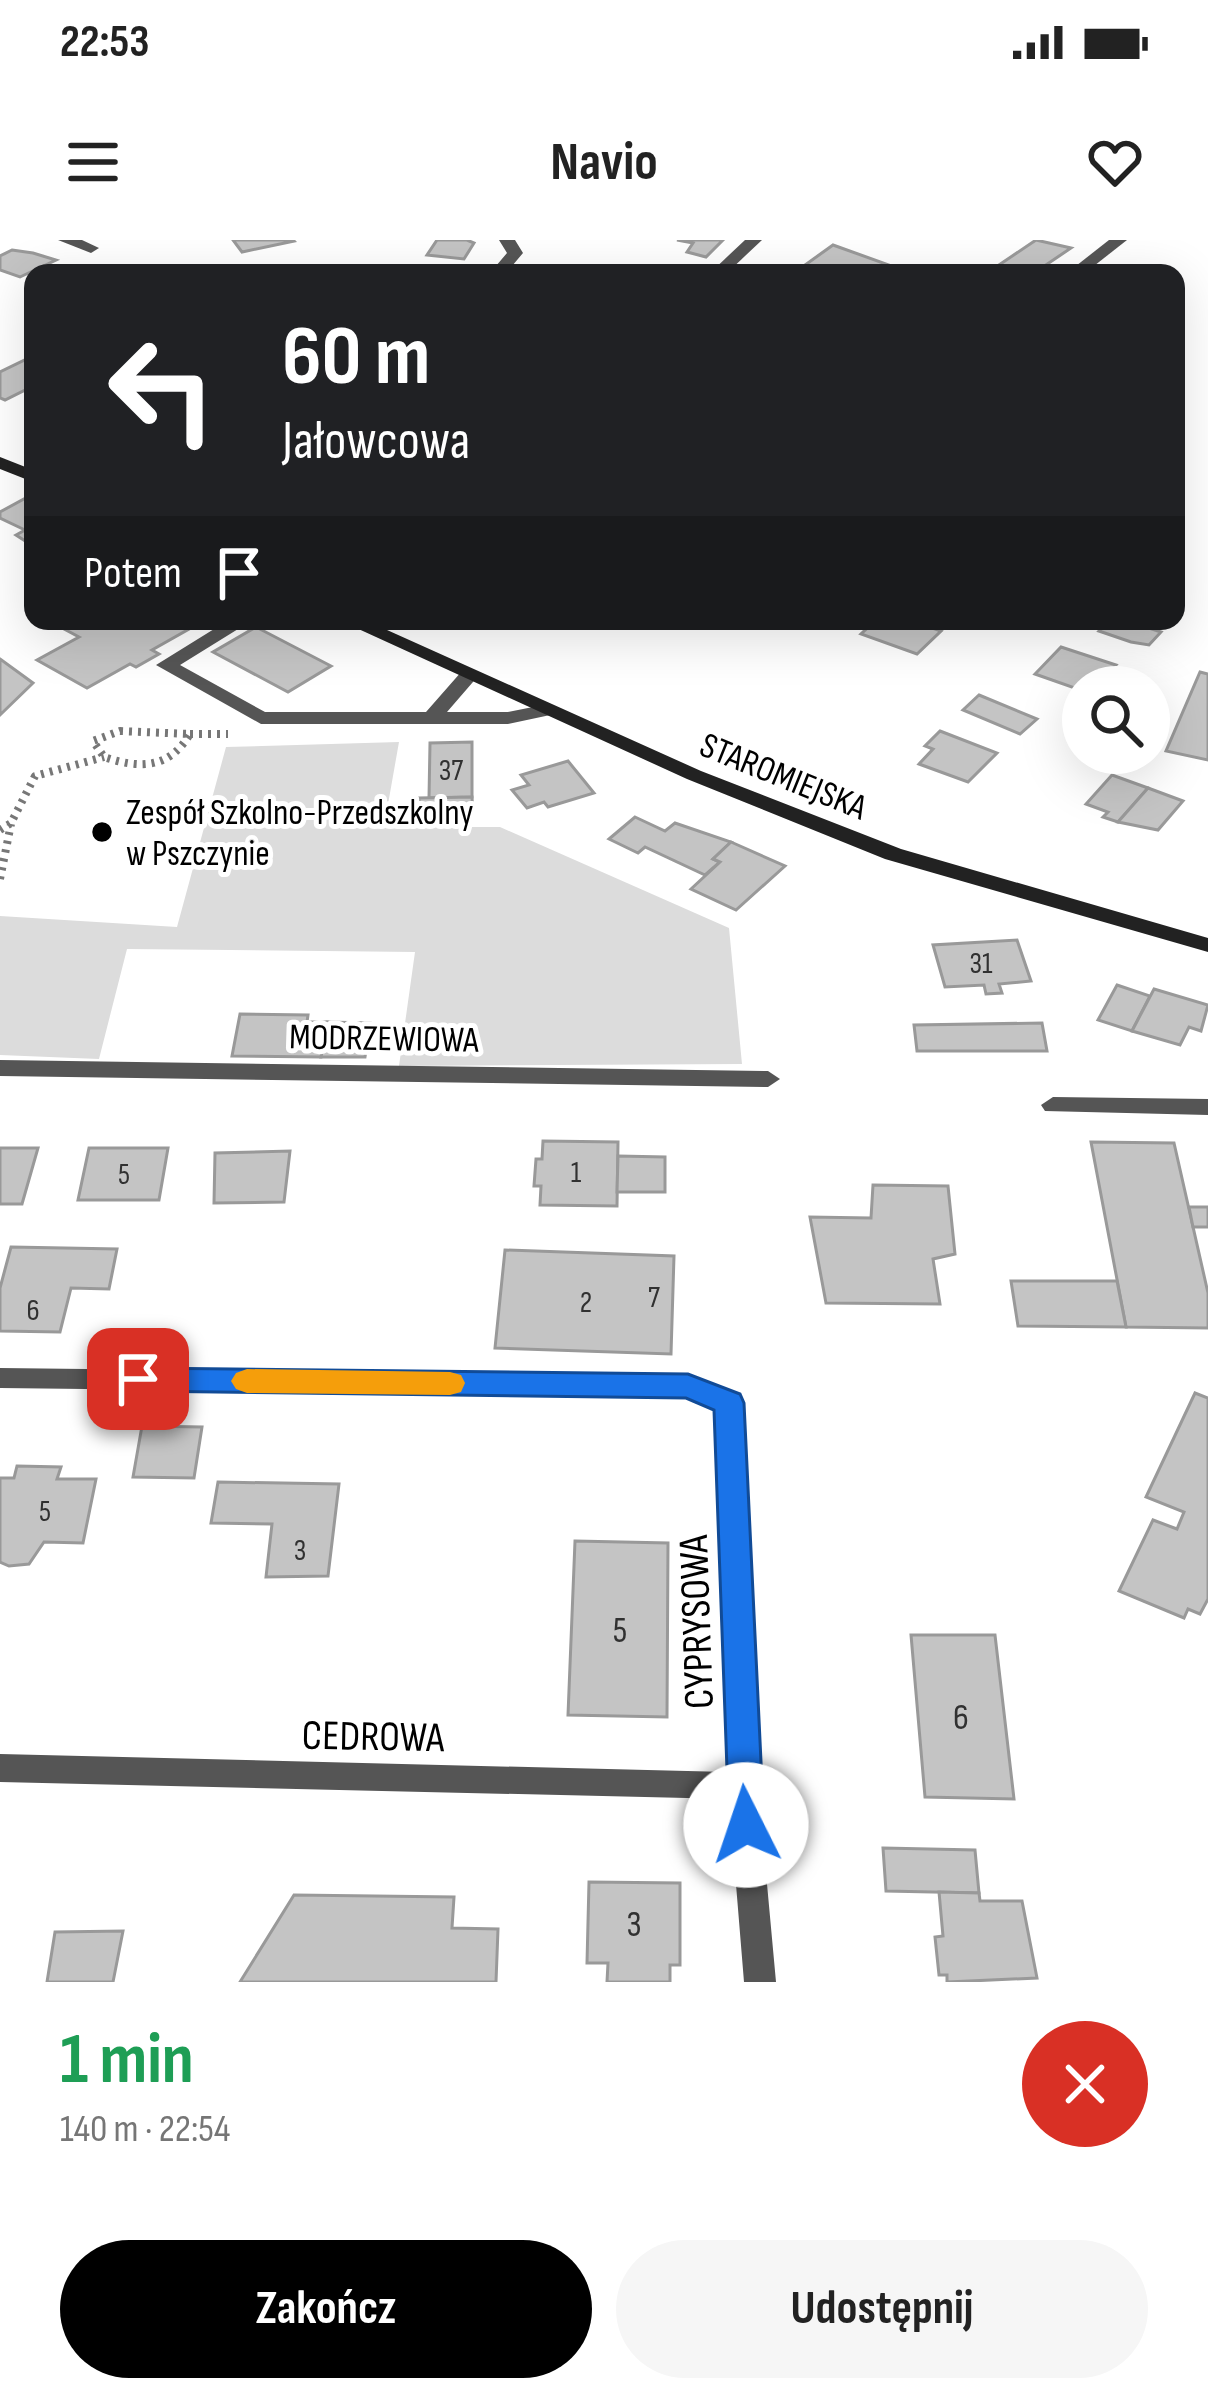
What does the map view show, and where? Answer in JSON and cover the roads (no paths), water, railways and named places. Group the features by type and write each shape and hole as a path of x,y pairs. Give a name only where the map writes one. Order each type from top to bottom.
{"street":[{"path":"66,240 91,248"},
{"path":"728,264 754,240"},
{"path":"1087,264 1119,240"},
{"path":"226,630 166,665 262,718 508,718 548,710"},
{"name":"STAROMIEJSKA","path":"371,630 756,802 893,854 1208,945"},
{"path":"432,717 469,675"},
{"name":"MODRZEWIOWA","path":"0,1068 768,1078"},
{"path":"1053,1105 1208,1106"},
{"name":"CYPRYSOWA","path":"0,1378 688,1386 729,1403 743,1786 760,1982"},
{"name":"CEDROWA","path":"0,1768 743,1786"}],"place":[{"name":"Zespół Szkolno-Przedszkolny w Pszczynie","path":"102,832"}]}
